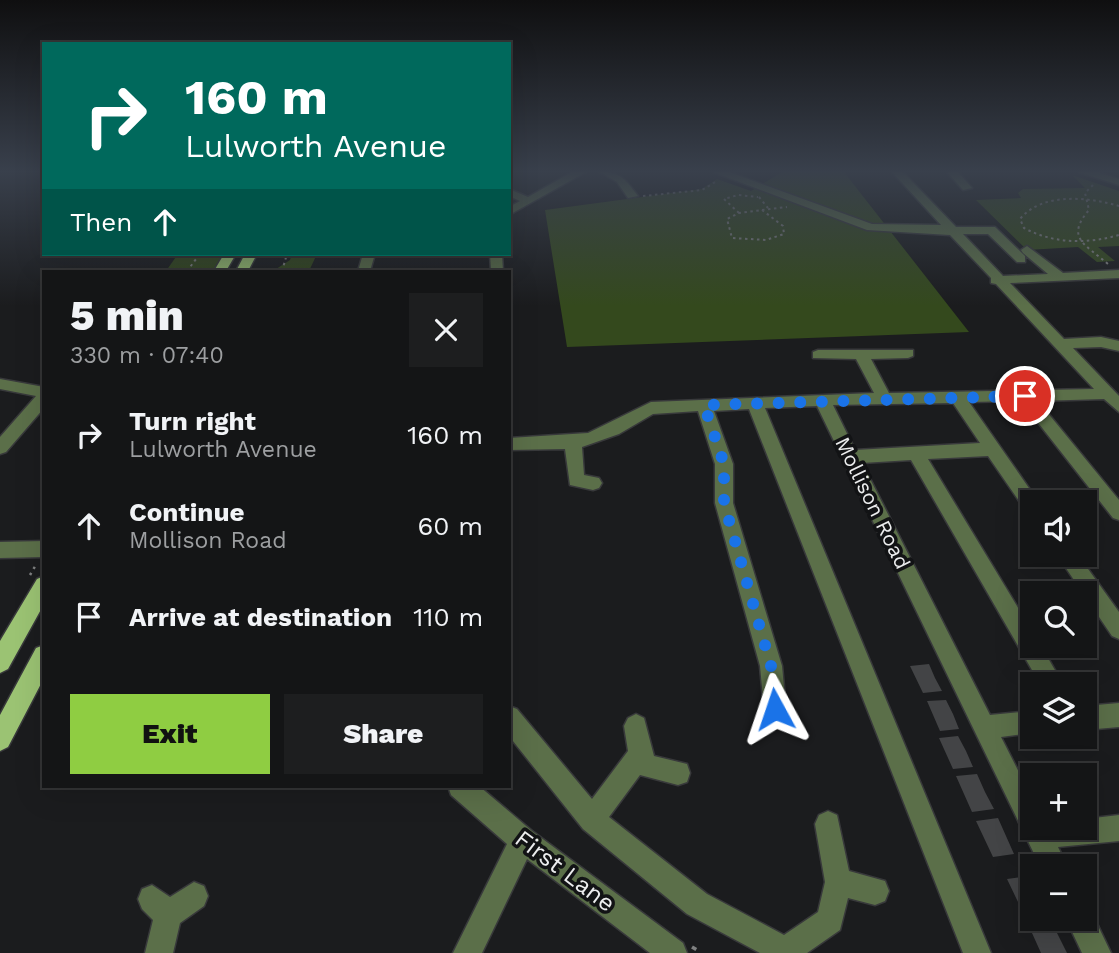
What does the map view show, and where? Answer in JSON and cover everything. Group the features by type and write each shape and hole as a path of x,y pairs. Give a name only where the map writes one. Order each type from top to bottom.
{"main road":[{"path":"0,662 42,588"},
{"path":"0,739 42,659"}],"street":[{"path":"839,216 871,228 991,230 1060,277"},
{"path":"937,216 1113,400"},
{"path":"996,280 1060,277 1114,269"},
{"path":"1060,344 1101,342 1119,346"},
{"path":"818,355 908,353"},
{"path":"861,354 885,400"},
{"path":"0,384 42,394"},
{"path":"511,444 573,442 615,430 633,415 651,408 822,400 1025,396 1113,400"},
{"path":"1025,396 1119,513"},
{"path":"0,448 42,397"},
{"path":"958,398 1021,490"},
{"name":"Mollison Road","path":"822,400 1041,841"},
{"path":"755,403 977,953"},
{"path":"704,405 724,464 724,503 771,666 775,709"},
{"path":"573,442 576,480 593,483"},
{"path":"850,457 993,449"},
{"path":"916,453 1045,672"},
{"path":"0,550 42,549"},
{"path":"1075,567 1119,629"},
{"path":"1097,717 1119,715"},
{"path":"511,719 592,820 697,904 785,951 831,920 838,882 828,824"},
{"path":"984,727 1020,723"},
{"path":"636,726 640,754 647,766 678,773"},
{"path":"592,820 640,754"},
{"name":"First Lane","path":"462,788 523,840 673,953"},
{"path":"1041,841 1119,828"},
{"path":"467,953 523,840"},
{"path":"838,882 875,891"},
{"path":"159,953 160,907 194,896"},
{"path":"1086,931 1097,953"}],"path":[{"path":"733,216 727,219 732,238 766,240 784,234 783,226 770,216"},
{"path":"1021,216 1024,228 1031,233 1082,241 1119,235"},
{"path":"1085,216 1076,231 1082,241 1114,269"},
{"path":"188,270 198,256"}],"green space":[{"path":"546,216 879,216 969,332 567,347"},
{"path":"993,216 1119,216 1119,246 1098,247 1115,261 1097,262 1078,247 1027,250"},
{"path":"177,256 223,256 215,270 167,270"},
{"path":"291,256 316,256 309,270 275,270 290,260"}],"building":[{"path":"929,664 942,691 923,693 910,666"},
{"path":"946,700 959,729 940,731 927,701"},
{"path":"958,736 973,767 953,769 939,738"},
{"path":"977,774 994,809 972,812 956,776"},
{"path":"998,818 1014,854 993,857 976,821"},
{"path":"1020,877 1020,906 1007,879"},
{"path":"1056,931 1067,953 1041,953 1032,933"}],"route":[{"path":"775,709 771,666 724,503 724,464 704,405 1025,396"}]}
